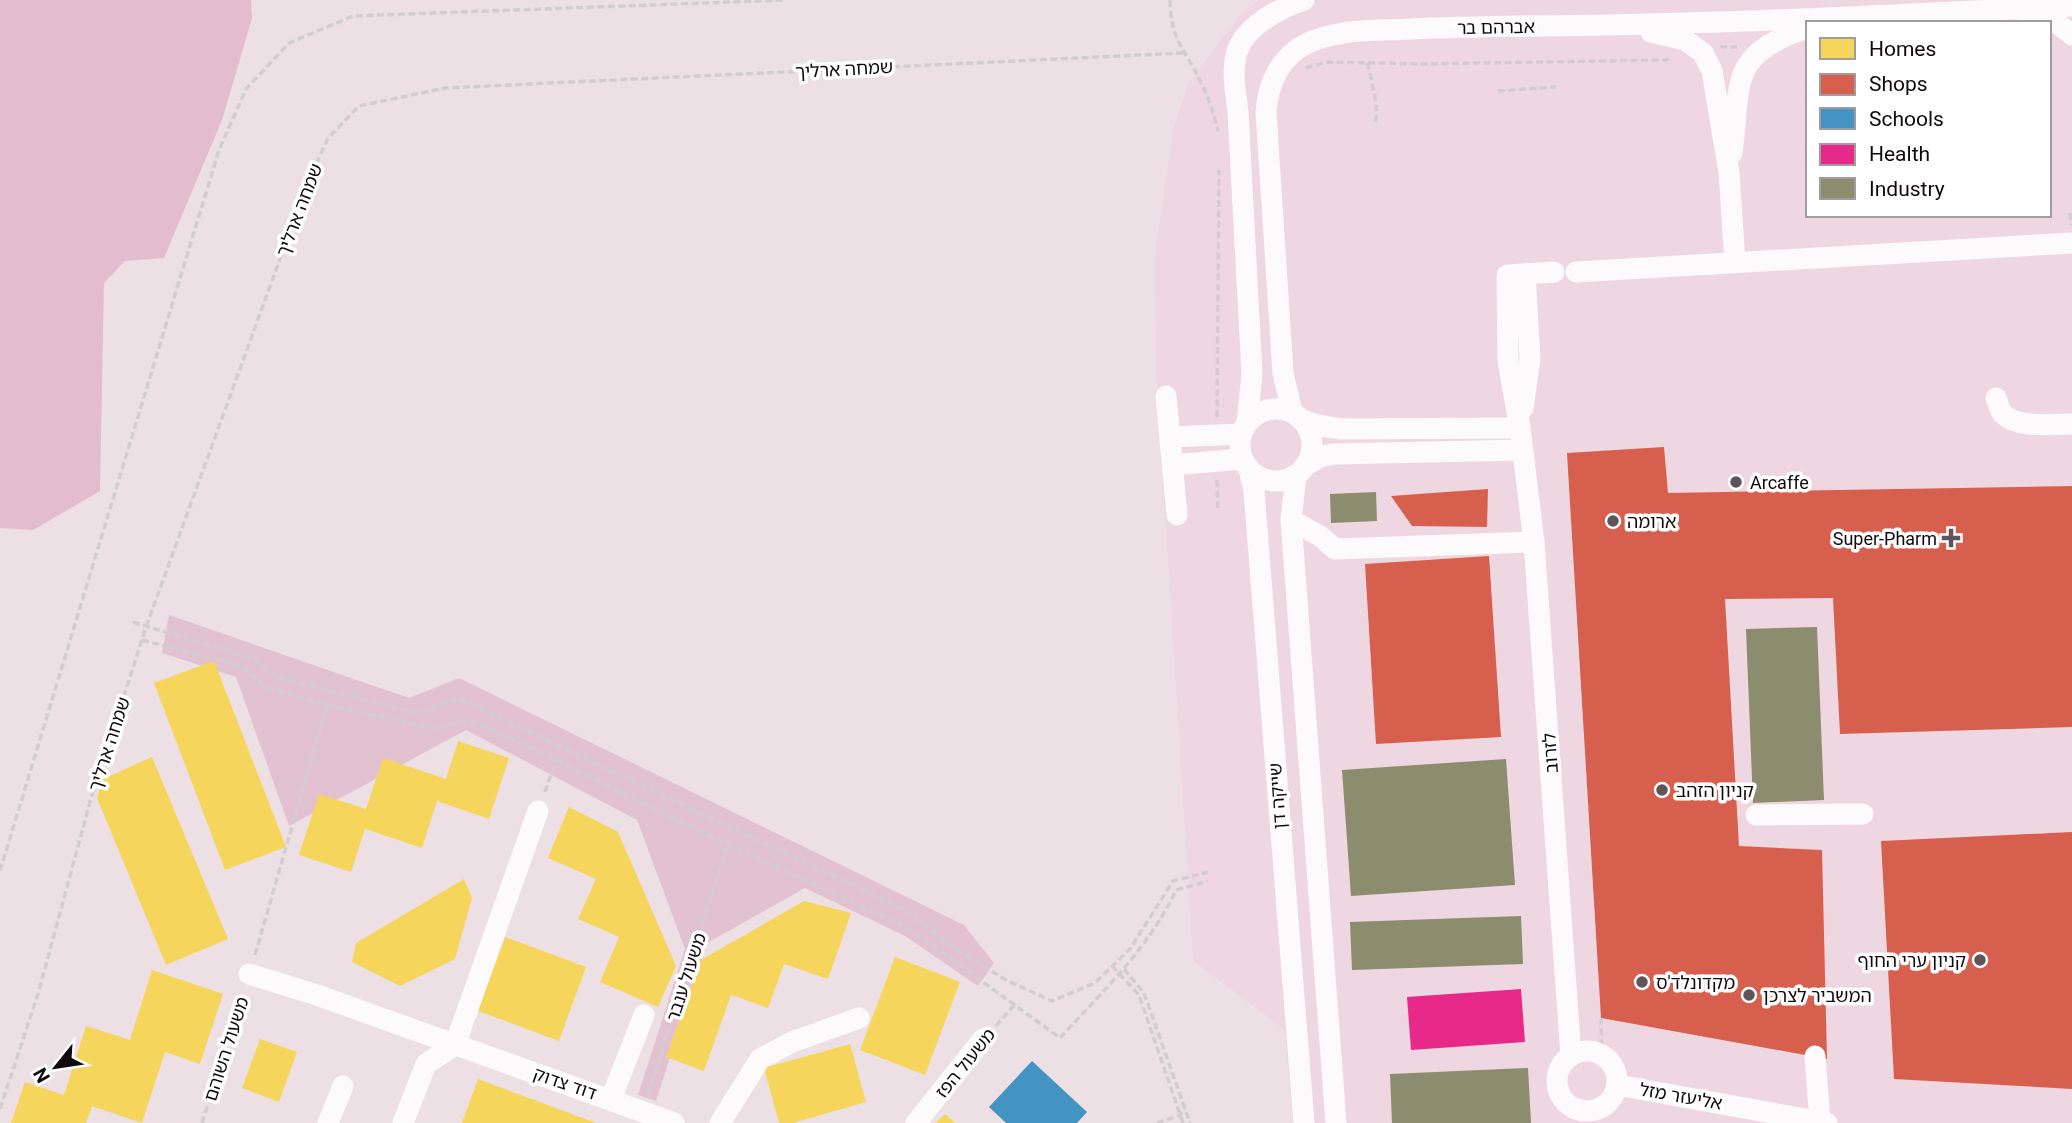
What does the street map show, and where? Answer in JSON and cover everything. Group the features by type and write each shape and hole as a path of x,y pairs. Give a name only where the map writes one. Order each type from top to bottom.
{"street":[{"path":"1304,0 1284,8 1254,29 1237,52 1234,84 1238,112 1252,374 1240,447 1246,464 1259,477 1272,481 1284,480 1320,457 1334,454 1522,450"},
{"name":"אברהם בר","path":"1829,21 2072,6"},
{"path":"1997,10 2053,20 2072,35"},
{"name":"אברהם בר","path":"1297,416 1283,373 1266,112 1267,94 1278,68 1290,55 1306,44 1343,33 1492,26 1806,21"},
{"path":"1606,25 1685,40 1703,53 1716,86 1729,172 1735,263 2072,243"},
{"path":"1729,172 1736,104 1745,65 1767,46 1806,28"},
{"name":"לזרוב","path":"1571,1056 1534,542 1520,428 1530,358 1516,274 1554,272 1556,279 1566,284 1575,278 1576,272 1735,263"},
{"path":"1166,396 1177,515"},
{"path":"1996,398 2002,413 2016,421 2072,424"},
{"path":"1170,437 1244,428 1256,414 1268,409 1280,409 1322,426 1342,429 1520,428"},
{"path":"1297,416 1309,430 1312,443 1311,455 1300,471"},
{"path":"1173,465 1246,464"},
{"name":"שייקה דן","path":"1246,464 1254,491 1304,1123"},
{"name":"שייקה דן","path":"1300,471 1291,520 1336,1123"},
{"path":"1291,520 1320,536 1335,549 1534,542"},
{"path":"403,1123 426,1064 454,1045 538,811"},
{"path":"1756,815 1863,814"},
{"name":"דוד צדוק","path":"249,974 314,994 674,1123"},
{"path":"611,1099 644,1015"},
{"path":"720,1123 760,1059 792,1042 859,1018"},
{"name":"משעול הפז","path":"916,1123 983,1040"},
{"path":"1588,1051 1602,1056 1614,1068 1617,1085 1615,1092 1605,1105 1578,1116 1562,1098 1557,1082 1559,1070 1571,1056 1588,1051"},
{"path":"1815,1056 1816,1122"},
{"name":"אליעזר מזל","path":"1617,1085 1816,1122"},
{"path":"328,1123 342,1086"}],"path":[{"path":"0,871 219,150 246,89 289,43 353,16 785,0"},
{"path":"1170,0 1174,35 1203,87 1220,138"},
{"path":"1302,69 1326,62 1665,60 1696,48 1767,46"},
{"name":"שמחה ארליך","path":"0,1109 38,993 90,802 146,627 308,182 328,138 359,106 445,88 1183,53"},
{"path":"1368,63 1374,100 1379,111 1375,124"},
{"path":"1498,90 1556,87"},
{"path":"1218,416 1219,166"},
{"path":"133,622 254,659 277,677 418,713 458,698 903,909 953,947 995,974 1052,1001 1095,984 1130,949 1173,881 1208,872"},
{"path":"142,640 242,666 265,687 327,705 437,729 468,720 910,929 1060,1038 1137,954 1164,916 1176,890 1208,881"},
{"name":"משעול השוהם","path":"202,1123 249,974 327,705"},
{"path":"538,811 556,760"},
{"name":"משעול ענבר","path":"643,1110 728,844"},
{"path":"1112,966 1139,995 1183,1123"},
{"path":"1123,969 1144,993 1190,1123"},
{"name":"משעול הפז","path":"983,1040 1015,1004"},
{"path":"1601,1018 1602,1056"},
{"path":"1157,1123 1180,1115 1185,1107"}],"shaded area":[{"path":"0,0 251,0 252,18 222,120 164,258 125,261 104,283 100,491 33,530 0,528"},
{"path":"1259,0 2072,0 2072,1123 1293,1123 1285,1030 1193,961 1156,367 1154,262 1173,130 1189,82 1243,12"},
{"path":"169,615 409,698 459,678 964,925 994,963 978,986 905,936 805,888 707,943 656,1101 638,1095 685,949 637,820 466,730 289,826 236,677 162,653"}],"building: Homes":[{"path":"214,661 286,847 225,870 154,683"},
{"path":"458,741 509,758 489,819 437,801 422,848 365,829 351,872 299,855 319,794 366,809 383,758 446,779"},
{"path":"152,757 228,939 166,965 97,798 103,779"},
{"path":"569,807 618,832 676,966 658,1007 600,982 619,937 578,919 596,879 548,858"},
{"path":"464,879 472,898 455,959 400,986 352,962 356,943"},
{"path":"804,901 851,913 828,979 784,964 768,1008 731,995 704,1071 666,1057 701,960"},
{"path":"505,937 586,967 559,1041 478,1011"},
{"path":"895,957 960,982 925,1075 860,1050"},
{"path":"152,970 223,994 200,1064 165,1052 142,1123 92,1106 86,1123 11,1123 25,1082 64,1095 86,1026 130,1040"},
{"path":"260,1039 297,1052 279,1102 242,1088"},
{"path":"850,1044 866,1102 793,1123 779,1123 764,1068"},
{"path":"478,1079 596,1123 462,1123"},
{"path":"945,1114 955,1123 936,1123"}],"building: Shops":[{"name":"קניון הזהב","path":"1664,447 1668,493 2072,486 2072,727 1840,734 1833,598 1725,599 1739,846 1822,850 1827,1059 1601,1018 1567,453"},
{"path":"1488,489 1487,527 1412,526 1391,496"},
{"path":"1489,556 1501,737 1376,744 1365,564"},
{"name":"קניון ערי החוף","path":"2072,832 2072,1089 1894,1079 1881,841"}],"building: Schools":[{"path":"1032,1061 1087,1112 1077,1123 1006,1123 989,1107"}],"building: Health":[{"path":"1521,989 1525,1042 1411,1050 1407,997"}],"building: Industry":[{"path":"1376,492 1377,521 1331,523 1330,494"},
{"path":"1817,627 1824,800 1753,803 1746,629"},
{"path":"1506,759 1515,885 1351,896 1342,770"},
{"path":"1521,916 1523,964 1352,970 1350,922"},
{"path":"1528,1068 1531,1123 1392,1123 1390,1074"}],"place":[{"name":"Arcaffe","path":"1736,482"},
{"name":"ארומה","path":"1613,521"},
{"name":"Super-Pharm","path":"1951,538"},
{"name":"קניון הזהב","path":"1662,790"},
{"name":"קניון ערי החוף","path":"1980,960"},
{"name":"מקדונלד'ס","path":"1642,982"},
{"name":"המשביר לצרכן","path":"1749,995"}]}
